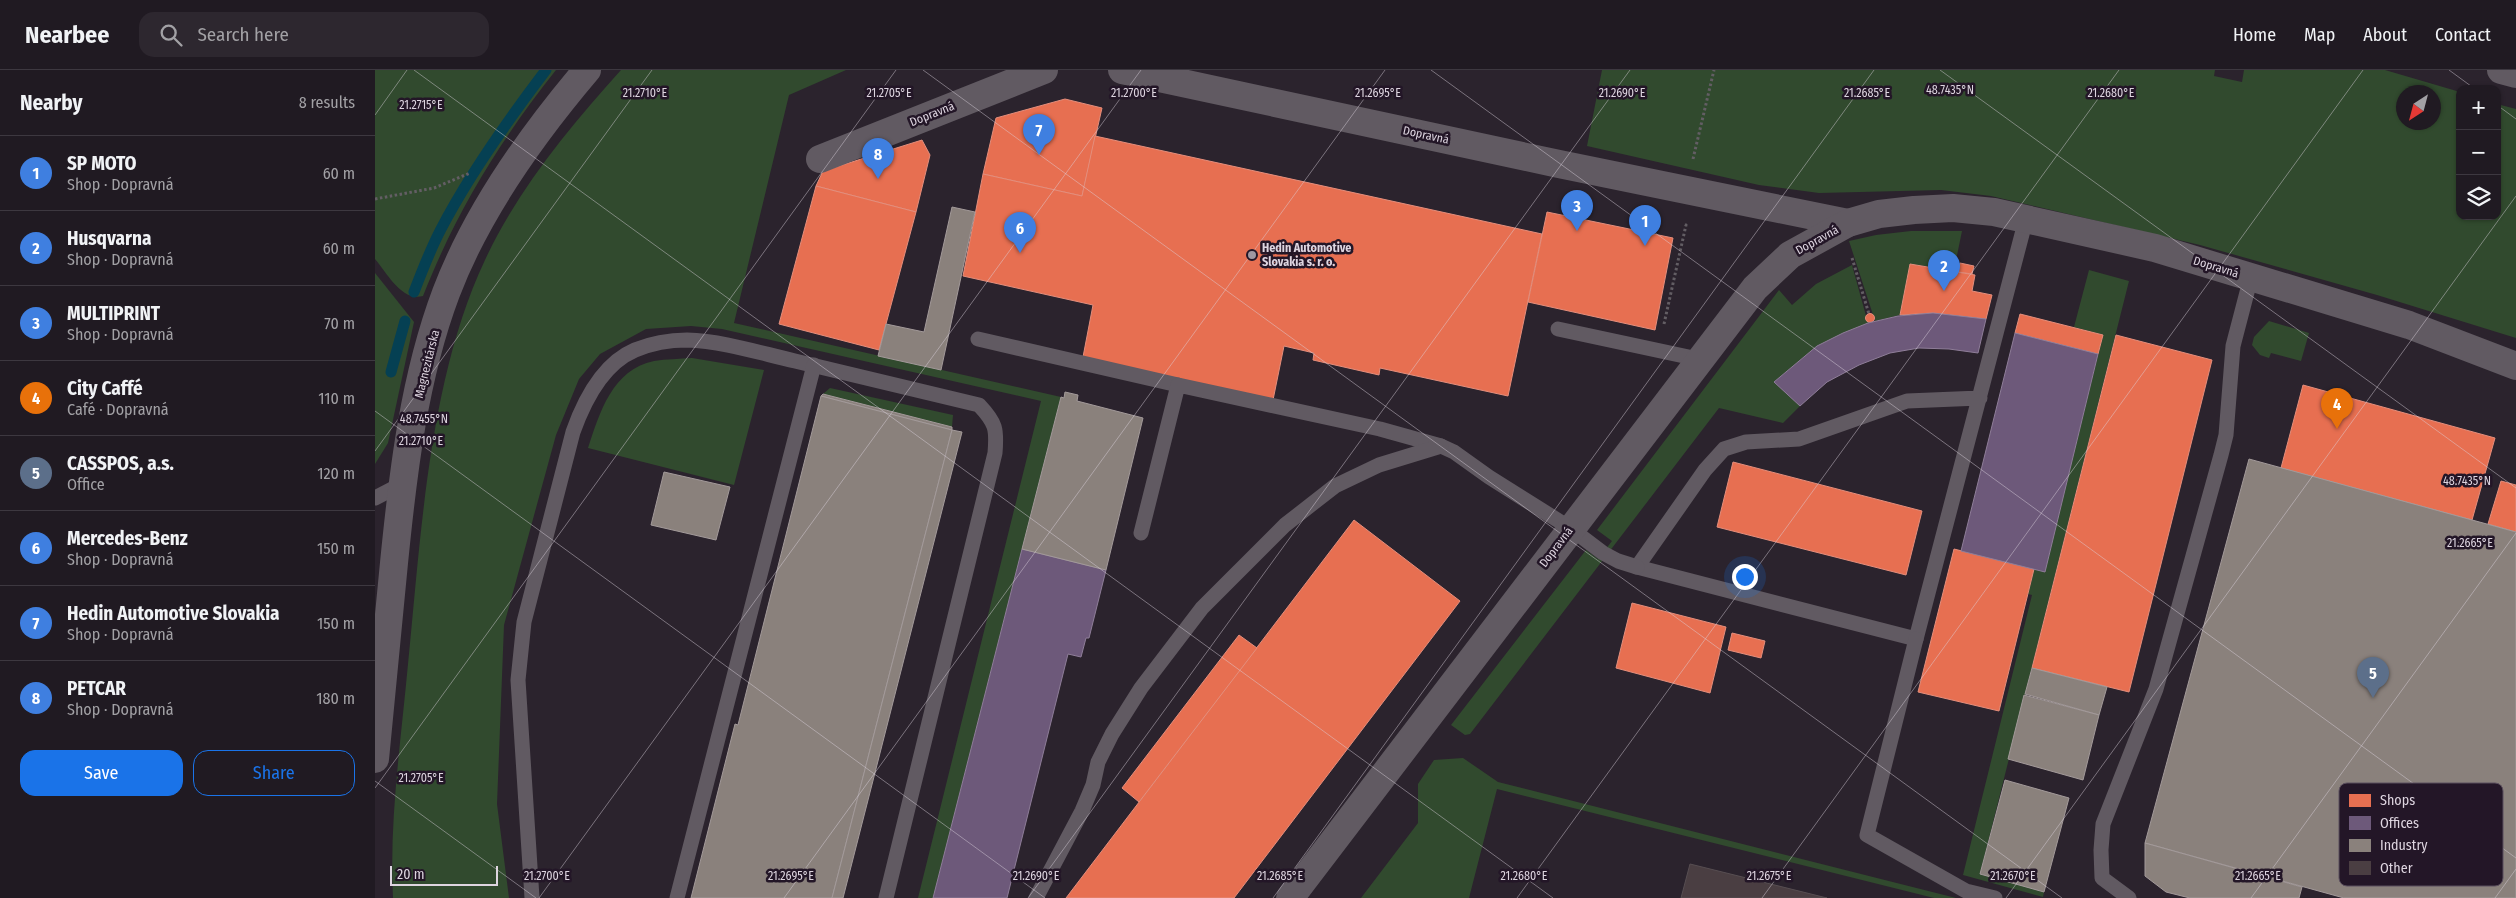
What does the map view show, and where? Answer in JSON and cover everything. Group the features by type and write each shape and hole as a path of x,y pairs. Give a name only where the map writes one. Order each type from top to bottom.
{"street":[{"name":"Magnezitárska","path":"375,758 402,484 420,384 446,292 469,244 519,159 561,101 587,70"},
{"name":"Dopravná","path":"820,159 1044,70"},
{"name":"Dopravná","path":"1122,70 1845,225"},
{"path":"2501,70 2516,74"},
{"name":"Dopravná","path":"1290,898 1698,359 1755,288 1790,255 1845,225 1879,214 1953,208 1994,212 2155,248 2409,325 2516,366"}],"lane":[{"path":"1995,898 1965,891 1867,835 2027,219"},
{"path":"2124,895 2103,878 2101,850 2103,824 2156,689 2221,455 2226,435 2233,346 2251,277"},
{"path":"1558,328 1698,359"},
{"path":"978,339 1379,429 1441,446 1454,452 1489,477 1570,528 1603,553 1618,561 1917,639"},
{"path":"531,898 518,680 523,632 573,432 582,407 612,366 633,351 659,342 688,340 733,346 979,405 991,417 997,431 995,453 886,898"},
{"path":"677,898 814,365"},
{"path":"1141,533 1178,385"},
{"path":"1637,567 1705,470 1724,449 1747,442 1799,439 1907,401 1980,398"},
{"path":"1037,898 1082,811 1093,786 1098,762 1112,734 1141,688 1201,608 1285,525 1335,486 1379,465 1441,446"},
{"path":"375,498 402,484"},
{"path":"2105,898 2124,895"}],"path":[{"path":"1686,190 1714,70"},
{"path":"375,200 434,188 488,165 519,159"},
{"path":"1658,351 1686,225 1678,223"},
{"path":"1845,225 1869,314"}],"green space":[{"path":"375,70 556,70 516,124 481,178 450,235 423,296 415,297 402,291 375,259"},
{"path":"621,70 846,70 789,95 734,323 1061,397 933,898 918,898 1041,401 722,329 691,326 646,329 600,354 579,379 556,435 504,625 497,804 509,898 393,898 394,810 423,511 439,406 451,355 466,306 498,234 546,160 582,114"},
{"path":"1602,70 2215,70 2214,76 2242,82 2244,70 2385,70 2436,85 2396,85 2396,130 2441,130 2441,86 2456,91 2456,220 2501,220 2501,105 2516,109 2516,338 2377,295 2200,245 1991,196 1941,190 1819,193 1759,185 1587,146"},
{"path":"1911,231 1962,231 1954,270 1910,264 1900,315 1875,321 1849,241 1876,235"},
{"path":"1852,265 1868,323 1817,346 1774,382 1800,406 1783,423 1719,408 1470,734 1465,735 1451,725 1586,550 1598,559 1612,541 1597,530 1779,290 1792,305 1816,284"},
{"path":"2089,270 2129,281 1980,874 2044,892 2043,897 1963,875 2032,595 2028,594 2034,569 2045,571 2103,335 2074,327"},
{"path":"375,273 414,322 388,443 375,464"},
{"path":"2269,321 2309,333 2301,361 2271,353 2269,358 2260,355 2252,345 2254,337"},
{"path":"692,358 764,370 734,485 588,448 603,407 618,383 628,373 654,361"},
{"path":"830,388 953,415 952,427 823,394"},
{"path":"1463,758 1498,782 1956,898 1934,898 1497,789 1469,898 1361,898 1418,823 1418,784 1434,760"}],"building: Shops":[{"path":"1065,99 1102,108 1082,196 983,174 996,118"},
{"name":"Hedin Automotive Slovakia s. r. o.","path":"1095,136 1542,234 1508,396 1380,368 1379,375 1313,360 1314,353 1284,346 1273,400 1083,357 1093,305 963,276 983,174 1082,196"},
{"path":"922,140 930,155 916,212 816,186 823,171"},
{"path":"816,186 916,212 879,350 779,324"},
{"path":"1547,212 1673,238 1655,330 1528,302"},
{"path":"1960,263 1974,266 1972,274 1958,272"},
{"path":"1910,264 1975,275 1972,291 1992,295 1986,319 1933,313 1900,315"},
{"path":"1870,314 1874,318 1870,322 1866,318"},
{"path":"2020,314 2103,335 2098,354 2015,333"},
{"path":"2116,335 2212,360 2129,692 2032,668"},
{"path":"2303,385 2495,438 2472,520 2281,468"},
{"path":"1733,462 1922,511 1906,575 1717,527"},
{"path":"2501,481 2516,485 2516,532 2488,524"},
{"path":"1354,520 1460,601 1234,898 1066,898"},
{"path":"1954,549 2034,569 1999,711 1918,692"},
{"path":"1632,603 1726,627 1710,693 1616,668"},
{"path":"1732,633 1765,641 1761,658 1728,650"},
{"path":"1239,635 1257,648 1139,802 1122,788"}],"building: Offices":[{"path":"1933,313 1986,319 1978,353 1949,349 1919,348 1890,353 1859,365 1827,382 1800,406 1774,382 1817,346 1843,333 1868,323 1898,316"},
{"path":"2015,333 2098,354 2045,572 1961,551"},
{"path":"1022,549 1106,570 1089,638 1086,638 1081,657 1068,654 1007,898 933,898"}],"building: Industry":[{"path":"952,207 975,212 941,370 878,356 886,324 924,332"},
{"path":"1065,392 1078,395 1077,401 1143,418 1106,570 1022,549 1061,397 1064,398"},
{"path":"823,394 952,427 952,430 821,396"},
{"path":"821,396 952,430 832,898 691,898 735,724 738,725"},
{"path":"952,430 962,432 843,898 832,898"},
{"path":"2249,459 2516,532 2516,898 2344,898 2145,843"},
{"path":"664,472 730,487 716,540 651,525"},
{"path":"2032,668 2107,687 2099,715 2025,694"},
{"path":"2024,695 2099,715 2083,780 2008,759"},
{"path":"2005,780 2069,798 2044,892 1980,874"},
{"path":"2145,843 2302,887 2299,898 2190,898 2166,892 2145,876"}],"building: Other":[{"path":"1690,864 1827,898 1681,898"}],"waterway":[{"path":"414,292 426,260 452,208 477,167 546,70"},
{"path":"391,372 405,321"}],"place":[{"name":"Hedin Automotive Slovakia","path":"1039,155"},
{"name":"PETCAR","path":"878,179"},
{"name":"MULTIPRINT","path":"1577,231"},
{"name":"SP MOTO","path":"1645,246"},
{"name":"Mercedes-Benz","path":"1020,253"},
{"name":"Hedin Automotive Slovakia s. r. o.","path":"1252,255"},
{"name":"Husqvarna","path":"1944,291"},
{"name":"City Caffé","path":"2337,429"},
{"name":"CASSPOS, a.s.","path":"2373,698"}]}
